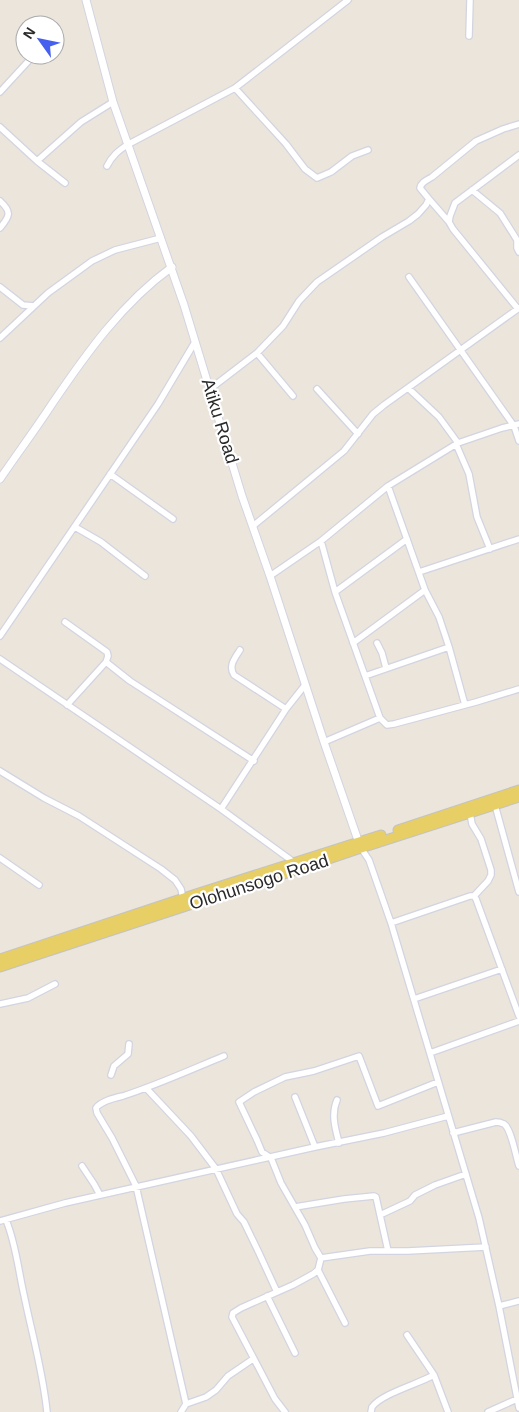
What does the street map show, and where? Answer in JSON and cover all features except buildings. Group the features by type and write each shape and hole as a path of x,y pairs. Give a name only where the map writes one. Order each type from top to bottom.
{"main road":[{"name":"Olohunsogo Road","path":"0,967 300,869 359,845 519,790"},
{"name":"Olohunsogo Road","path":"0,959 295,862 470,813 519,797"}],"street":[{"name":"Atiku Road","path":"86,0 113,102 172,266 243,499 359,845"},
{"path":"107,166 117,152 127,145 234,88 348,0"},
{"path":"469,36 470,0"},
{"path":"0,92 25,65"},
{"path":"234,88 286,144 305,169 317,178 331,172 352,156 368,150"},
{"path":"37,161 81,122 113,102"},
{"path":"253,526 344,451 378,410 518,310 453,229 450,222 420,188 420,185 476,141 519,124"},
{"path":"0,127 37,161 65,183"},
{"path":"450,222 450,216 455,203 519,155"},
{"path":"472,190 500,213 518,240 517,248 519,252"},
{"path":"210,389 257,353 284,326 299,301 317,282 382,237 409,221 418,214 429,199"},
{"path":"0,201 7,207 8,212 0,228"},
{"path":"0,338 48,293 92,261 115,250 161,238"},
{"path":"0,479 69,379 107,329 131,301 172,266"},
{"path":"409,277 516,425 519,441"},
{"path":"0,287 23,305 34,306"},
{"path":"23,305 23,317"},
{"path":"0,636 158,404 195,342"},
{"path":"257,353 293,396"},
{"path":"408,388 439,417 457,443 469,474 477,517 490,549"},
{"path":"317,389 358,434"},
{"path":"270,576 321,541 388,486 457,443 516,425"},
{"path":"110,474 173,519"},
{"path":"388,486 425,590 439,617 450,647 465,705"},
{"path":"75,527 101,542 145,576"},
{"path":"335,592 407,539"},
{"path":"419,572 519,539"},
{"path":"321,541 335,592 353,643 380,718 387,725 519,689"},
{"path":"353,643 425,590"},
{"path":"65,622 107,652 108,656 106,662 67,705"},
{"path":"377,643 382,652 386,668"},
{"path":"365,676 450,647"},
{"path":"240,650 231,665 231,671 234,675 286,709"},
{"path":"0,659 221,809 295,862"},
{"path":"106,662 130,681 254,761"},
{"path":"221,809 254,761 286,709 305,685"},
{"path":"324,742 380,718"},
{"path":"0,771 78,816 161,869 175,880 181,889 183,898"},
{"path":"495,805 516,872 519,892"},
{"path":"390,923 474,896 488,881 491,876 491,870 481,839 472,824 470,813"},
{"path":"359,845 369,860 390,923 466,1174 486,1247 516,1381 518,1404 488,1412"},
{"path":"0,858 39,885"},
{"path":"474,896 519,1016"},
{"path":"414,999 502,969"},
{"path":"0,1004 28,998 54,984"},
{"path":"430,1053 519,1020"},
{"path":"111,1075 114,1066 128,1054 129,1044"},
{"path":"186,1404 136,1186 112,1138 97,1114 96,1108 98,1105 110,1100 146,1088 224,1056"},
{"path":"322,1258 281,1183 271,1158 262,1152 239,1102 254,1092 285,1077 314,1071 359,1056 378,1106 438,1082"},
{"path":"146,1088 191,1136 216,1169 277,1292"},
{"path":"295,1097 315,1147"},
{"path":"337,1100 334,1119 338,1143"},
{"path":"46,1412 13,1238 3,1220 65,1202 384,1133 448,1116"},
{"path":"453,1133 496,1122 503,1123 509,1132 519,1166"},
{"path":"82,1166 100,1195"},
{"path":"380,1215 410,1201 414,1196 435,1185 466,1174"},
{"path":"295,1207 372,1195 376,1197 388,1251"},
{"path":"322,1258 370,1252 408,1252 486,1247"},
{"path":"285,1412 275,1399 232,1317 233,1313 241,1308 293,1286 318,1270 322,1258"},
{"path":"318,1270 345,1323"},
{"path":"268,1296 295,1352"},
{"path":"499,1306 519,1301"},
{"path":"407,1335 434,1375 448,1412"},
{"path":"181,1412 186,1404 206,1397 216,1390 228,1376 253,1359"},
{"path":"371,1412 372,1407 379,1400 434,1375"}]}
